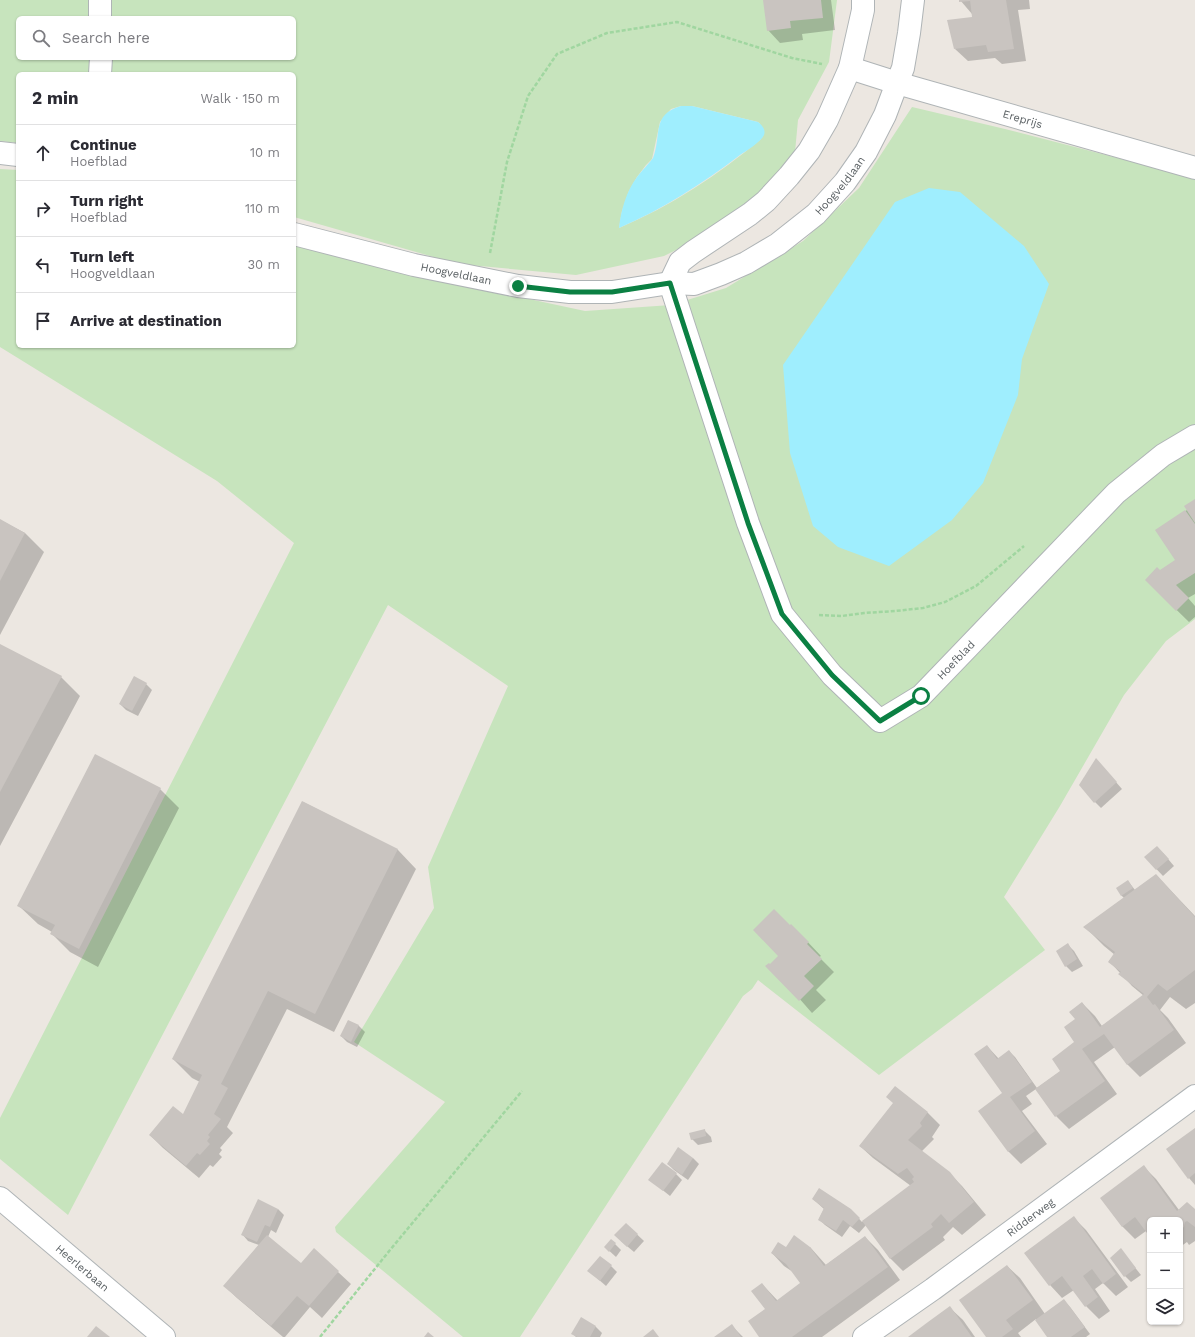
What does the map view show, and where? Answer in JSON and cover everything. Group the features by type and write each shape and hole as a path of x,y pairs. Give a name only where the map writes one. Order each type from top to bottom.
{"street":[{"path":"100,0 100,16"},
{"path":"670,283 680,262 750,214 766,201 789,176 808,151 827,120 850,68 863,10 863,0"},
{"name":"Hoogveldlaan","path":"296,235 414,265 485,278 518,286 570,292 612,292 670,283 694,284 721,274 746,263 778,244 816,214 845,182 866,152 885,115 897,84 902,68 909,33 913,0"},
{"path":"100,72 101,60"},
{"name":"Ereprijs","path":"850,68 897,84 1195,168"},
{"path":"0,153 16,154"},
{"name":"Hoefblad","path":"670,283 748,523 782,614 832,675 880,721 921,696 1116,493 1163,455 1195,436"},
{"name":"Ridderweg","path":"864,1337 933,1289 1195,1096"},
{"name":"Heerlerbaan","path":"0,1198 164,1337"}],"path":[{"path":"485,278 507,162 528,96 557,54 608,33 677,22 792,58 850,68"},
{"path":"782,614 842,616 923,608 945,602 976,586 1000,568 1025,546"},
{"path":"320,1337 522,1091"}],"green space":[{"path":"0,0 837,0 829,62 798,120 795,152 761,191 725,221 698,239 664,256 576,275 458,264 296,218 296,72 16,72 16,143 0,141","holes":["681,106 692,106 758,122 760,124 761,139 728,165 693,189 657,210 619,228 622,211 629,191 637,177 652,159 660,122 671,109"]},
{"path":"912,107 1005,129 1195,178 1195,619 1166,641 1124,695 1060,806 1004,897 1045,950 879,1075 758,980 752,989 743,996 520,1337 463,1337 336,1232 335,1227 445,1102 354,1042 434,908 428,867 508,686 388,605 68,1215 0,1159 0,1118 294,543 217,481 0,347 0,169 16,170 16,348 296,348 296,246 357,262 585,311 671,305 726,288 803,241 859,188"}],"water":[{"path":"681,106 692,106 758,122 763,128 764,135 760,141 697,186 651,213 619,228 627,195 637,177 653,158 656,150 661,120 665,114"},
{"path":"929,188 960,192 1024,246 1049,284 1022,359 1018,395 983,483 952,520 889,566 838,547 813,526 790,453 783,365 895,202"}],"building":[{"path":"763,0 821,0 823,18 790,21 791,28 767,31"},
{"path":"959,0 970,0 970,1 959,2"},
{"path":"970,0 1006,0 1014,49 988,52 986,45 954,49 947,20 972,17"},
{"path":"1195,499 1195,523 1184,506"},
{"path":"1185,510 1195,524 1195,573 1176,585 1189,598 1176,611 1145,580 1157,567 1160,570 1175,560 1155,530"},
{"path":"0,519 25,533 0,581"},
{"path":"0,644 62,676 0,792"},
{"path":"134,676 147,683 132,711 119,704"},
{"path":"95,754 161,788 79,949 50,934 55,925 17,906"},
{"path":"1096,758 1117,782 1094,803 1079,785"},
{"path":"302,801 398,849 315,1014 268,991 221,1084 228,1088 214,1114 221,1119 208,1135 210,1137 207,1141 210,1144 200,1155 197,1153 186,1166 149,1135 173,1106 183,1114 202,1075 172,1059"},
{"path":"1157,846 1169,859 1156,870 1144,857"},
{"path":"1156,874 1195,917 1195,970 1167,991 1158,984 1147,997 1153,1005 1155,1004 1174,1030 1127,1065 1104,1034 1082,1049 1105,1081 1055,1117 1035,1089 1060,1071 1052,1059 1074,1042 1064,1027 1075,1019 1069,1012 1082,1002 1100,1027 1144,994 1118,974 1121,972 1108,962 1115,952 1083,927"},
{"path":"1128,880 1133,888 1121,896 1116,888"},
{"path":"774,909 809,942 807,944 822,959 804,976 814,986 799,1001 765,966 769,963 770,964 778,956 753,930"},
{"path":"1068,943 1077,959 1065,967 1056,951"},
{"path":"348,1020 359,1025 351,1042 340,1036"},
{"path":"987,1045 997,1059 1009,1050 1032,1082 1010,1097 1035,1131 1008,1152 978,1111 1002,1093 974,1054"},
{"path":"895,1086 928,1112 920,1123 922,1126 908,1140 950,1172 974,1202 949,1223 941,1214 931,1224 933,1227 890,1259 862,1221 914,1182 912,1179 914,1177 907,1168 898,1174 859,1146 893,1103 886,1097"},
{"path":"1195,1128 1195,1173 1188,1179 1166,1149"},
{"path":"705,1129 706,1136 691,1140 689,1133"},
{"path":"678,1147 693,1158 682,1175 667,1164"},
{"path":"662,1162 677,1173 663,1191 648,1180"},
{"path":"1144,1165 1177,1211 1187,1202 1195,1209 1195,1227 1187,1221 1185,1222 1183,1228 1183,1217 1147,1217 1147,1233 1135,1217 1122,1227 1100,1198"},
{"path":"819,1188 851,1209 860,1218 852,1227 843,1220 836,1231 818,1220 824,1208 812,1199"},
{"path":"258,1199 278,1209 270,1227 265,1225 257,1242 241,1235"},
{"path":"1074,1216 1116,1274 1103,1284 1092,1269 1083,1276 1098,1297 1085,1307 1062,1276 1049,1286 1024,1253"},
{"path":"626,1223 638,1234 627,1247 614,1235"},
{"path":"267,1235 301,1263 314,1248 339,1271 309,1306 297,1296 271,1326 223,1286"},
{"path":"794,1235 810,1247 824,1266 865,1236 888,1267 792,1337 759,1337 748,1321 765,1309 751,1291 762,1283 776,1301 800,1283 786,1264 771,1253 778,1242 786,1247"},
{"path":"611,1239 616,1243 609,1252 604,1247"},
{"path":"1121,1248 1136,1268 1124,1277 1110,1258"},
{"path":"600,1256 612,1265 600,1281 587,1271"},
{"path":"1007,1265 1033,1300 1006,1320 1013,1329 1002,1337 986,1337 959,1300"},
{"path":"1064,1299 1085,1327 1071,1337 1047,1337 1035,1320"},
{"path":"950,1306 972,1337 908,1337 928,1322"},
{"path":"581,1317 596,1326 590,1337 577,1337 571,1334"},
{"path":"732,1324 741,1337 714,1337"},
{"path":"96,1326 110,1337 87,1337"},
{"path":"653,1329 659,1337 643,1337"},
{"path":"428,1332 434,1337 424,1337"}],"route":[{"path":"518,286 570,292 612,292 670,283 748,523 782,614 832,675 880,721 921,696"}]}
